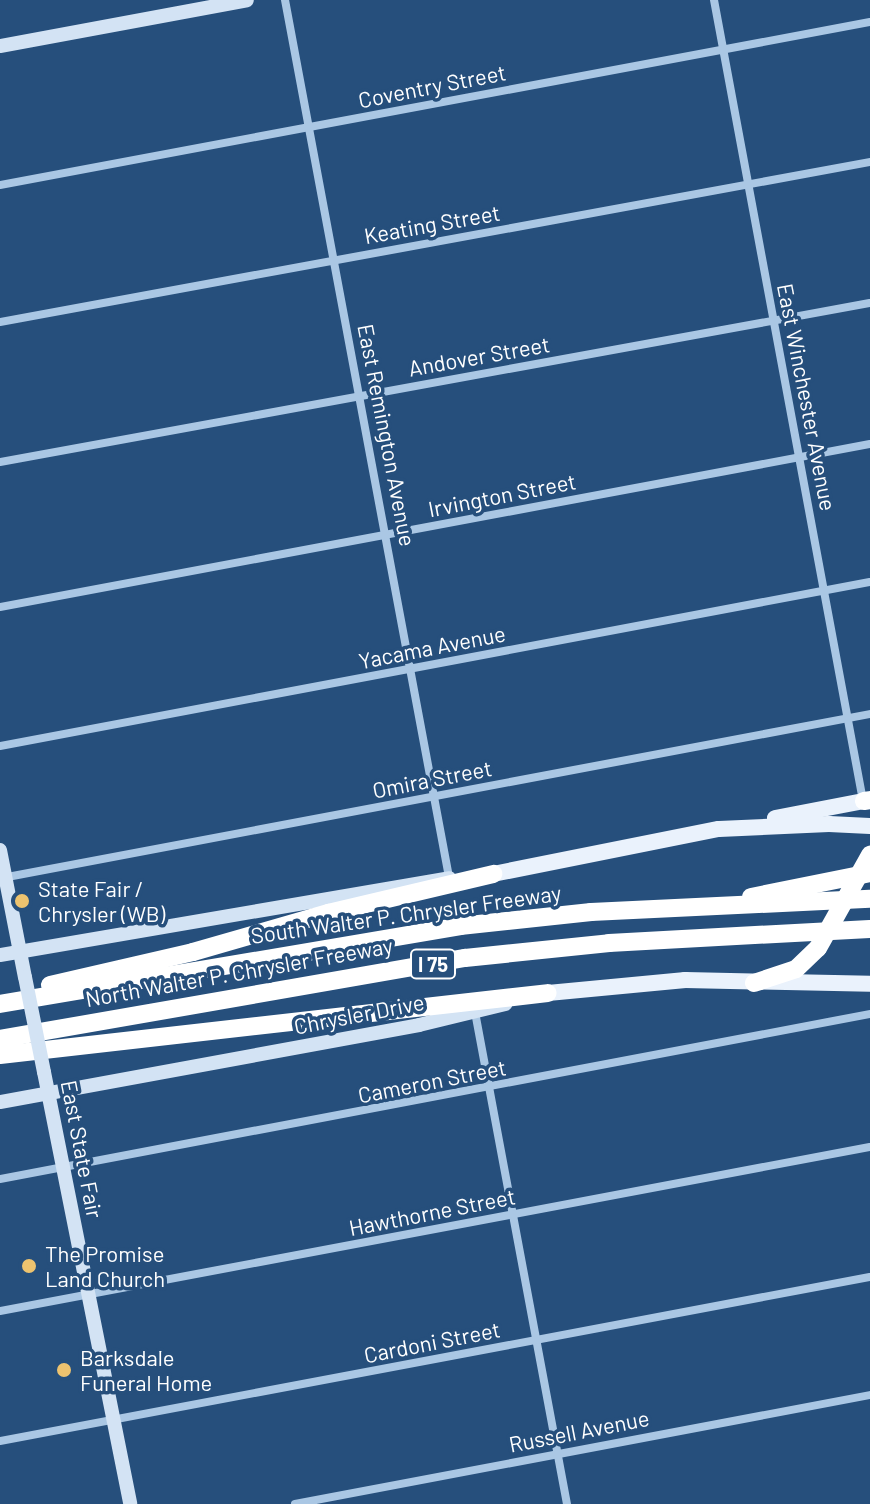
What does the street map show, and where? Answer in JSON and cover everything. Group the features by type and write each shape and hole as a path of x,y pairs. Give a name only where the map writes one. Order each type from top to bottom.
{"highway":[{"path":"754,983 796,969 818,948 870,855"},
{"path":"711,906 870,873"},
{"path":"5,1003 38,988 193,952 328,913 493,874"},
{"name":"South Walter P. Chrysler Freeway","path":"5,1003 460,926 591,912 870,899"},
{"name":"North Walter P. Chrysler Freeway","path":"0,1039 518,952 609,943 870,929"},
{"path":"0,1055 548,993"}],"main road":[{"path":"0,46 247,0"},
{"path":"0,955 449,877 493,874 867,801"},
{"path":"719,829 829,824 870,826"},
{"name":"East State Fair","path":"0,850 3,878 130,1504"},
{"name":"Chrysler Drive","path":"0,1102 475,1012 548,993 685,980 870,984"}],"street":[{"name":"East Remington Avenue","path":"285,0 362,396 449,877"},
{"name":"East Winchester Avenue","path":"714,0 848,719 867,801"},
{"name":"Coventry Street","path":"0,185 870,22"},
{"name":"Keating Street","path":"0,322 870,162"},
{"name":"Andover Street","path":"0,462 870,303"},
{"name":"Irvington Street","path":"0,607 870,444"},
{"name":"Yacama Avenue","path":"0,746 870,582"},
{"name":"Omira Street","path":"3,878 870,714"},
{"path":"475,1012 567,1504"},
{"name":"Cameron Street","path":"0,1179 870,1014"},
{"name":"Hawthorne Street","path":"0,1311 870,1147"},
{"name":"Cardoni Street","path":"0,1441 870,1277"},
{"name":"Russell Avenue","path":"295,1504 870,1395"}],"place":[{"name":"State Fair / Chrysler (WB)","path":"22,901"},
{"name":"The Promise Land Church","path":"29,1266"},
{"name":"Barksdale Funeral Home","path":"64,1370"}]}
